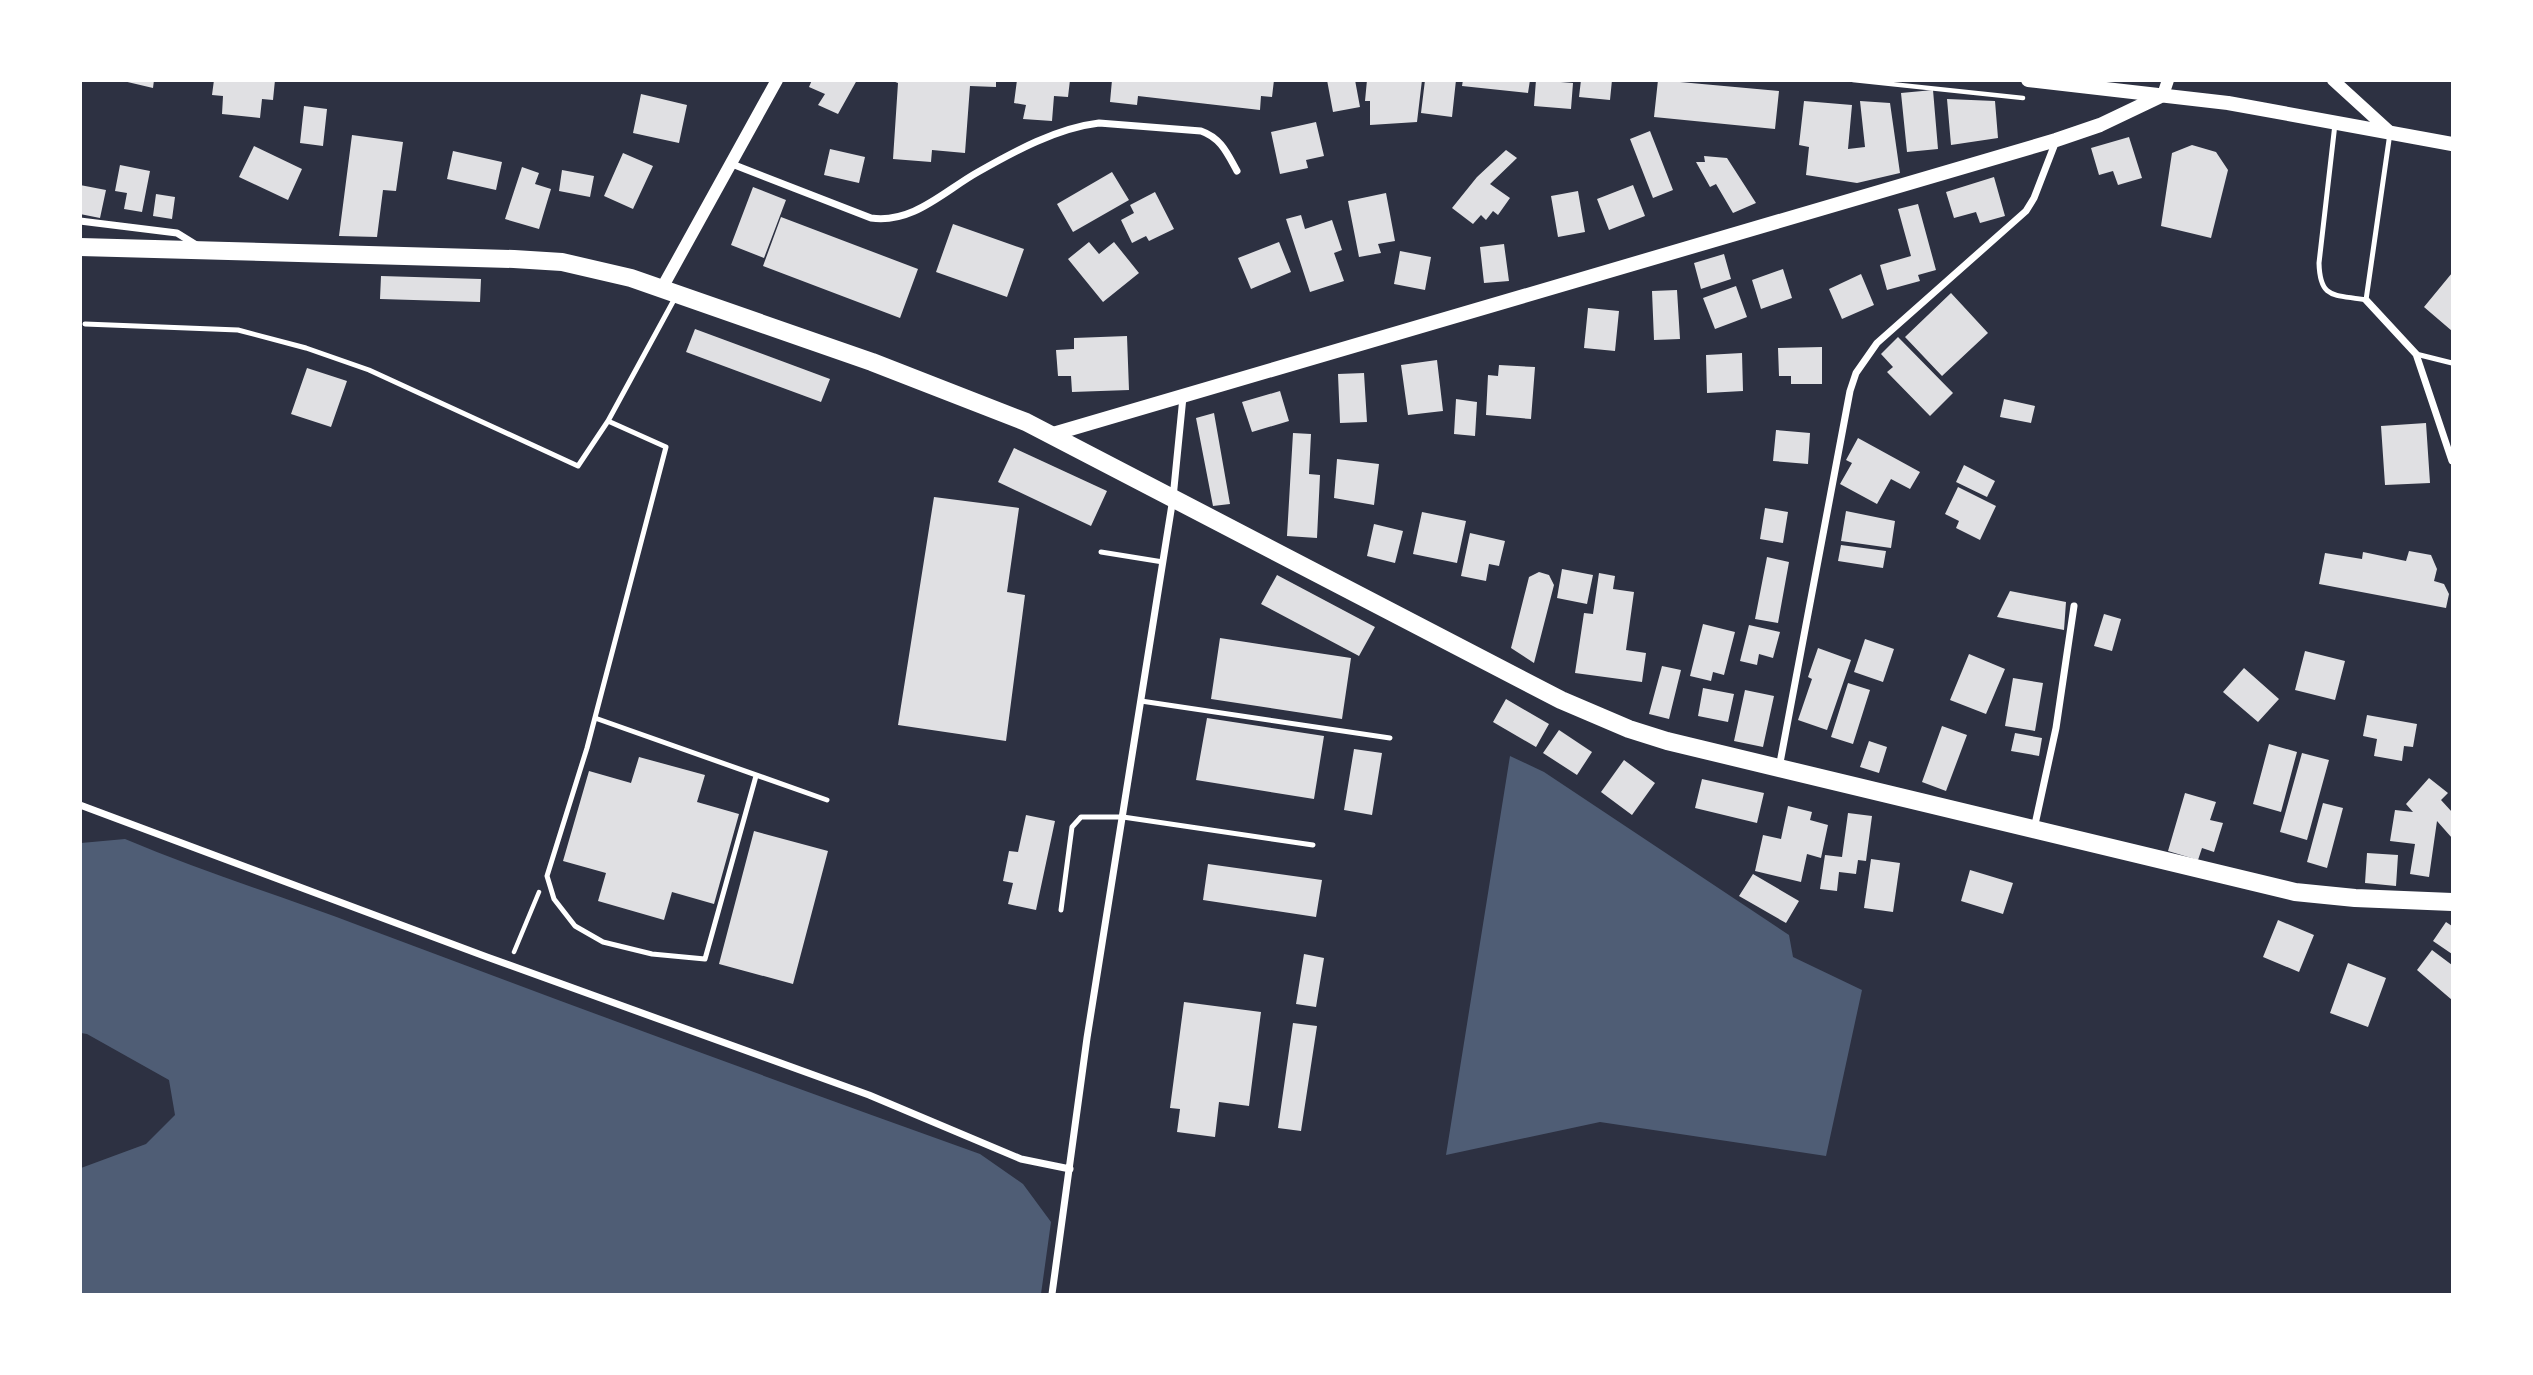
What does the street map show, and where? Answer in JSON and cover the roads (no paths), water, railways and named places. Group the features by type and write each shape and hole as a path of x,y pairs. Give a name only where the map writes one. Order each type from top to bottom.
{"main road":[{"path":"2028,80 2166,88 2452,144"},
{"path":"1054,435 2056,140 2100,125 2166,88"},
{"path":"80,247 514,259 562,262 631,278 983,404 1054,435 1595,716 1667,741 2295,892 2355,898 2452,902"}],"street":[{"path":"669,291 732,164 778,80"},
{"path":"2333,80 2390,132"},
{"path":"732,164 871,218 884,220 924,207 991,165 1061,132 1084,125 1099,123 1200,131 1221,142 1237,171"},
{"path":"1779,768 1850,391 1856,373 1877,343 2026,211 2034,198 2056,140"},
{"path":"80,221 177,233 204,250"},
{"path":"2366,300 2416,354 2452,461"},
{"path":"1052,1294 1087,1038 1173,498 1183,397"},
{"path":"2034,829 2056,728 2074,606"},
{"path":"80,805 869,1095 1021,1159 1070,1169"}],"lane":[{"path":"2335,121 2319,263 2320,282 2330,293 2366,300 2390,132"},
{"path":"85,324 238,330 306,348 369,370 578,467 608,421 669,312 669,291"},
{"path":"2416,354 2452,363"},
{"path":"608,421 666,446 595,719 547,876 554,899 575,926 603,942 652,954 705,959 756,776"},
{"path":"1101,552 1163,562"},
{"path":"1141,701 1390,738"},
{"path":"595,719 827,800"},
{"path":"1062,910 1072,827 1081,817 1123,817 1313,845"}],"water":[{"path":"1510,756 1544,772 1789,935 1793,957 1862,990 1826,1156 1600,1122 1446,1155"},
{"path":"125,839 980,1154 1023,1184 1051,1222 1041,1294 81,1294 81,1168 146,1144 175,1115 169,1080 81,1033 81,843"}]}
